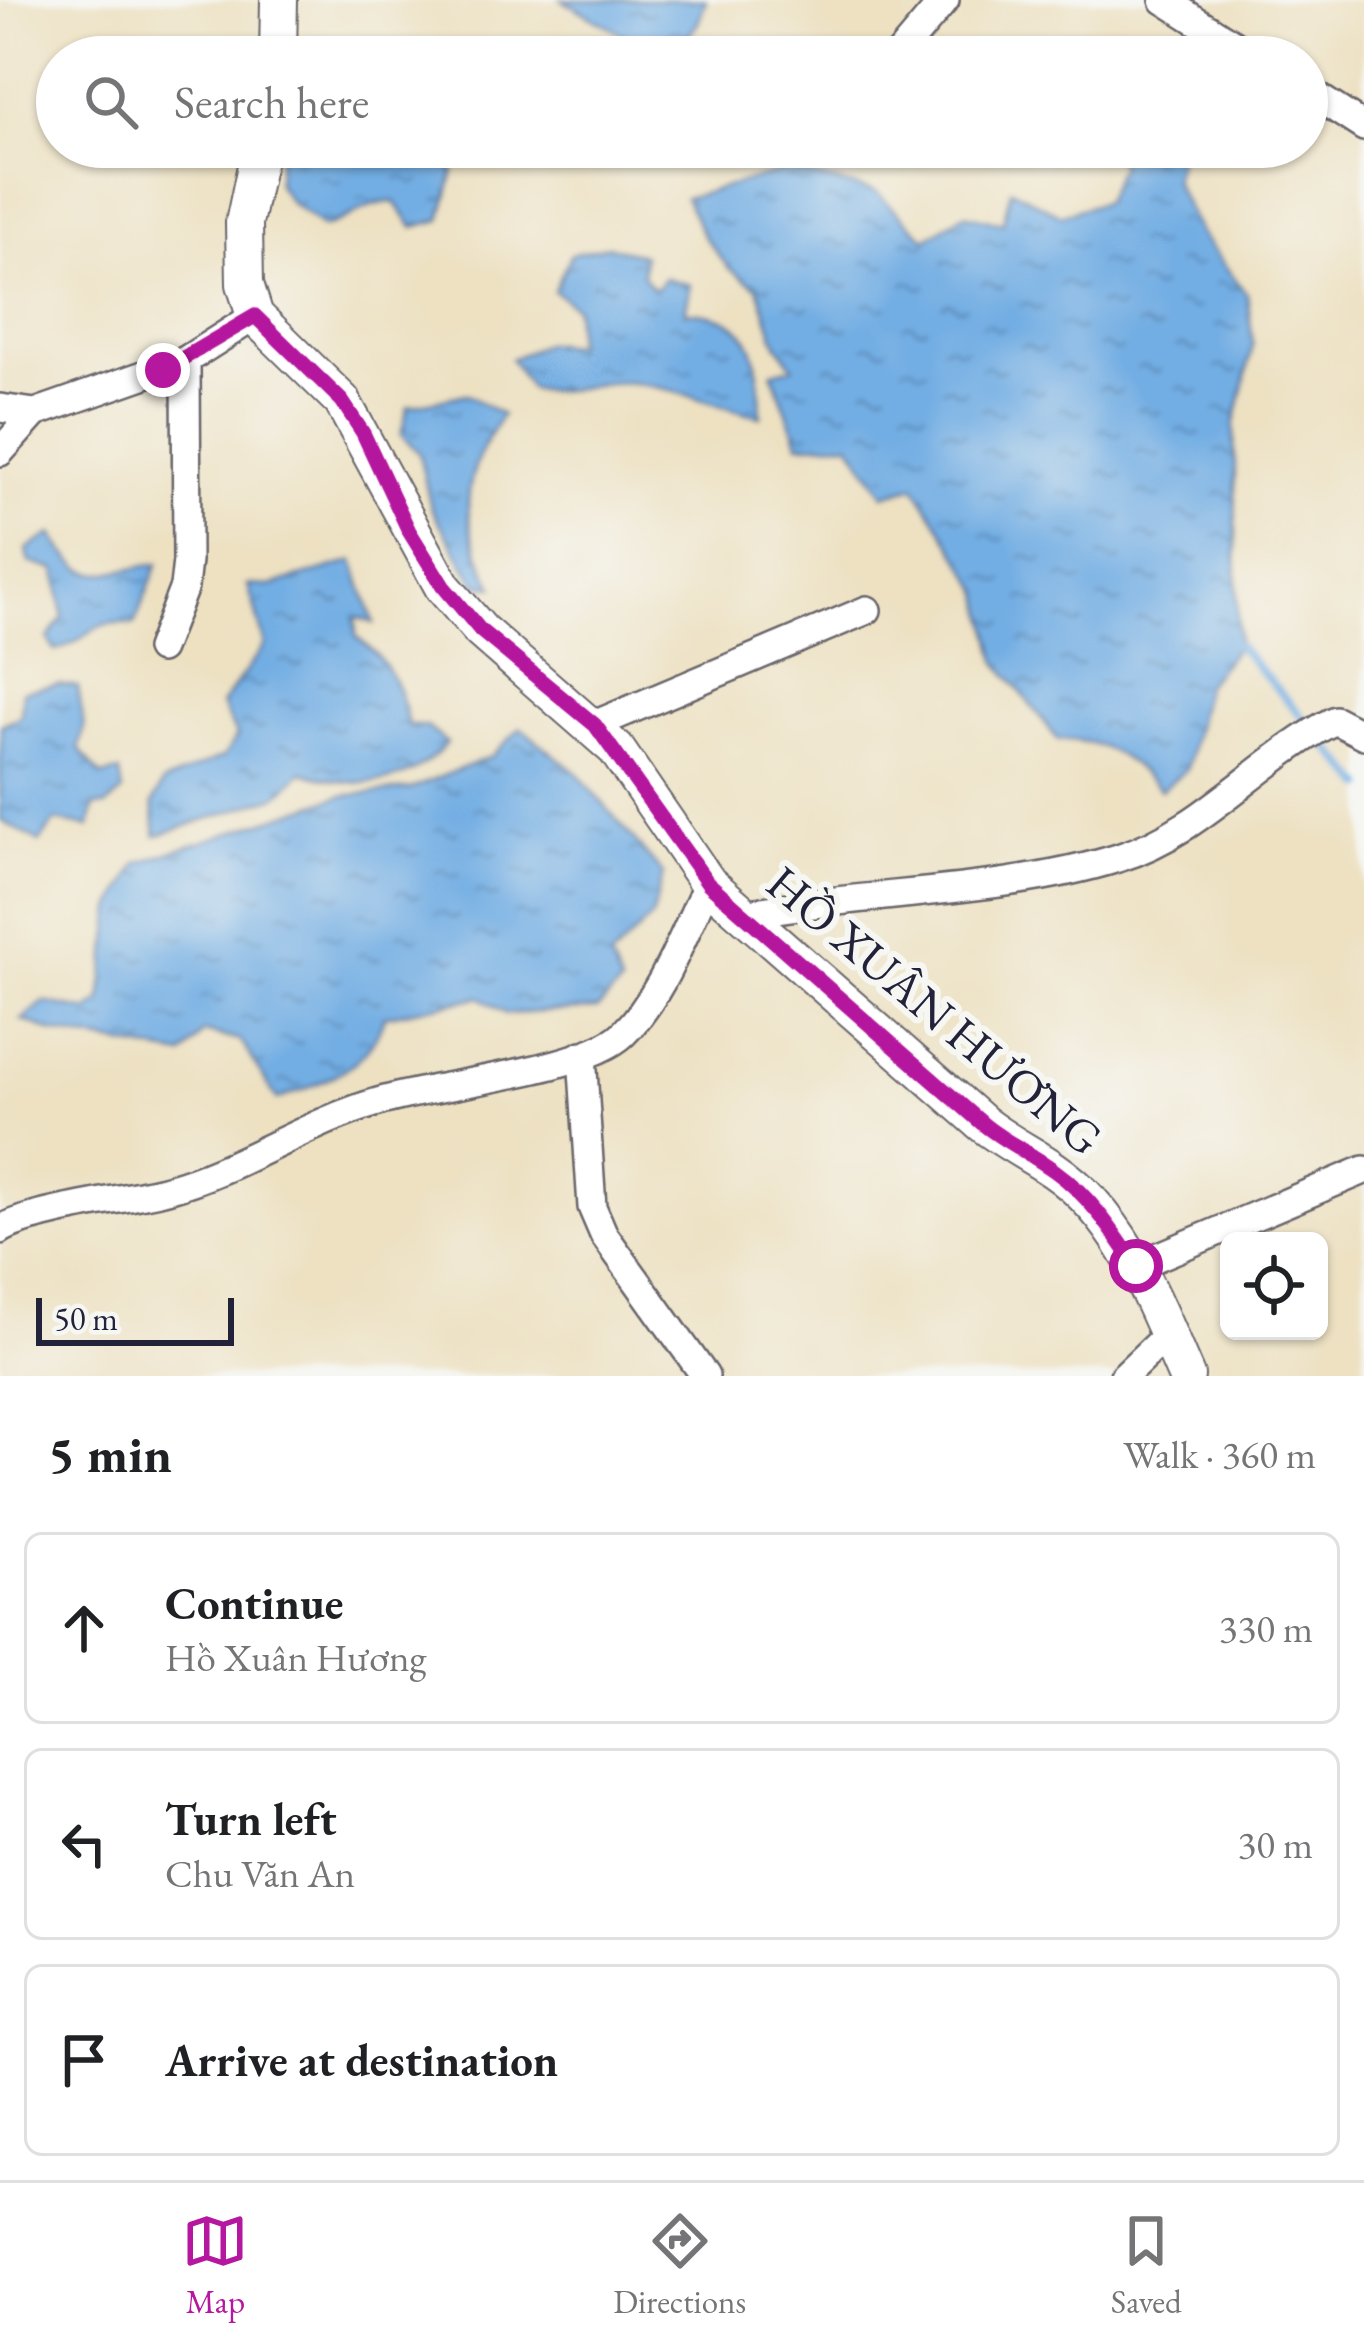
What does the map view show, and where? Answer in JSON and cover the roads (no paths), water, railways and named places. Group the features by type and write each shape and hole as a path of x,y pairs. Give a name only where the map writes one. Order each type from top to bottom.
{"street":[{"path":"278,36 279,0"},
{"path":"915,36 945,0"},
{"path":"1164,0 1221,36"},
{"path":"1328,104 1364,128"},
{"path":"0,408 35,413 186,360 255,316 245,284 244,223 256,168"},
{"name":"HỒ XUÂN HƯƠNG","path":"255,316 342,401 363,433 409,531 456,602 481,631 595,725 708,883 983,1124 1016,1150 1054,1170 1088,1200 1136,1266 1186,1376"},
{"path":"160,650 184,586 187,561 186,360"},
{"path":"0,452 35,413"},
{"path":"595,725 867,610"},
{"path":"746,914 827,899 1031,876 1118,859 1202,816 1327,724 1342,721 1364,735"},
{"path":"0,1230 16,1220 104,1206 201,1180 376,1102 582,1055 620,1037 646,1008 708,883"},
{"path":"582,1055 592,1207 612,1247 705,1376"},
{"path":"1136,1266 1364,1170"},
{"path":"1124,1376 1168,1334"}],"water":[{"path":"562,0 706,0 688,36 625,36"},
{"path":"278,168 454,171 441,220 413,227 395,202 375,205 323,227 291,203 277,183"},
{"path":"1119,168 1176,168 1173,180 1200,234 1247,294 1253,345 1234,427 1238,646 1205,685 1187,769 1161,790 1115,753 1089,743 1058,740 997,661 981,591 915,486 884,495 850,443 799,444 772,372 793,367 776,342 758,288 730,269 704,237 685,198 789,170 876,192 926,239 964,214 1003,223 1011,189 1061,215 1104,202"},
{"path":"608,246 643,255 643,276 654,290 665,278 691,285 685,312 709,314 740,329 755,356 761,416 631,383 556,391 529,388 511,359 546,343 575,345 575,307 554,291 571,254"},
{"path":"466,394 502,415 478,460 468,500 474,540 494,587 476,584 431,508 419,453 401,435 408,407"},
{"path":"52,534 86,571 108,573 158,564 134,625 108,624 55,651 48,639 63,617 56,570 29,562 27,549"},
{"path":"354,561 374,623 355,617 356,636 391,675 408,725 427,727 447,743 415,770 398,777 362,783 302,772 277,796 156,836 153,803 163,783 224,756 237,736 221,705 265,645 248,585 270,586"},
{"path":"58,684 78,687 84,728 79,749 101,776 120,772 123,792 106,806 94,806 90,827 55,821 40,842 0,820 1,725 21,716 23,691"},
{"path":"521,728 578,774 663,874 652,917 610,959 621,985 597,1009 506,1014 480,997 384,1016 378,1034 357,1060 328,1079 277,1100 241,1041 204,1032 184,1056 53,1032 22,1020 44,1002 88,1011 101,1002 113,908 138,863 341,796 411,789 490,757"}],"waterway":[{"path":"1238,646 1310,725"},
{"path":"1320,737 1364,786"}]}
